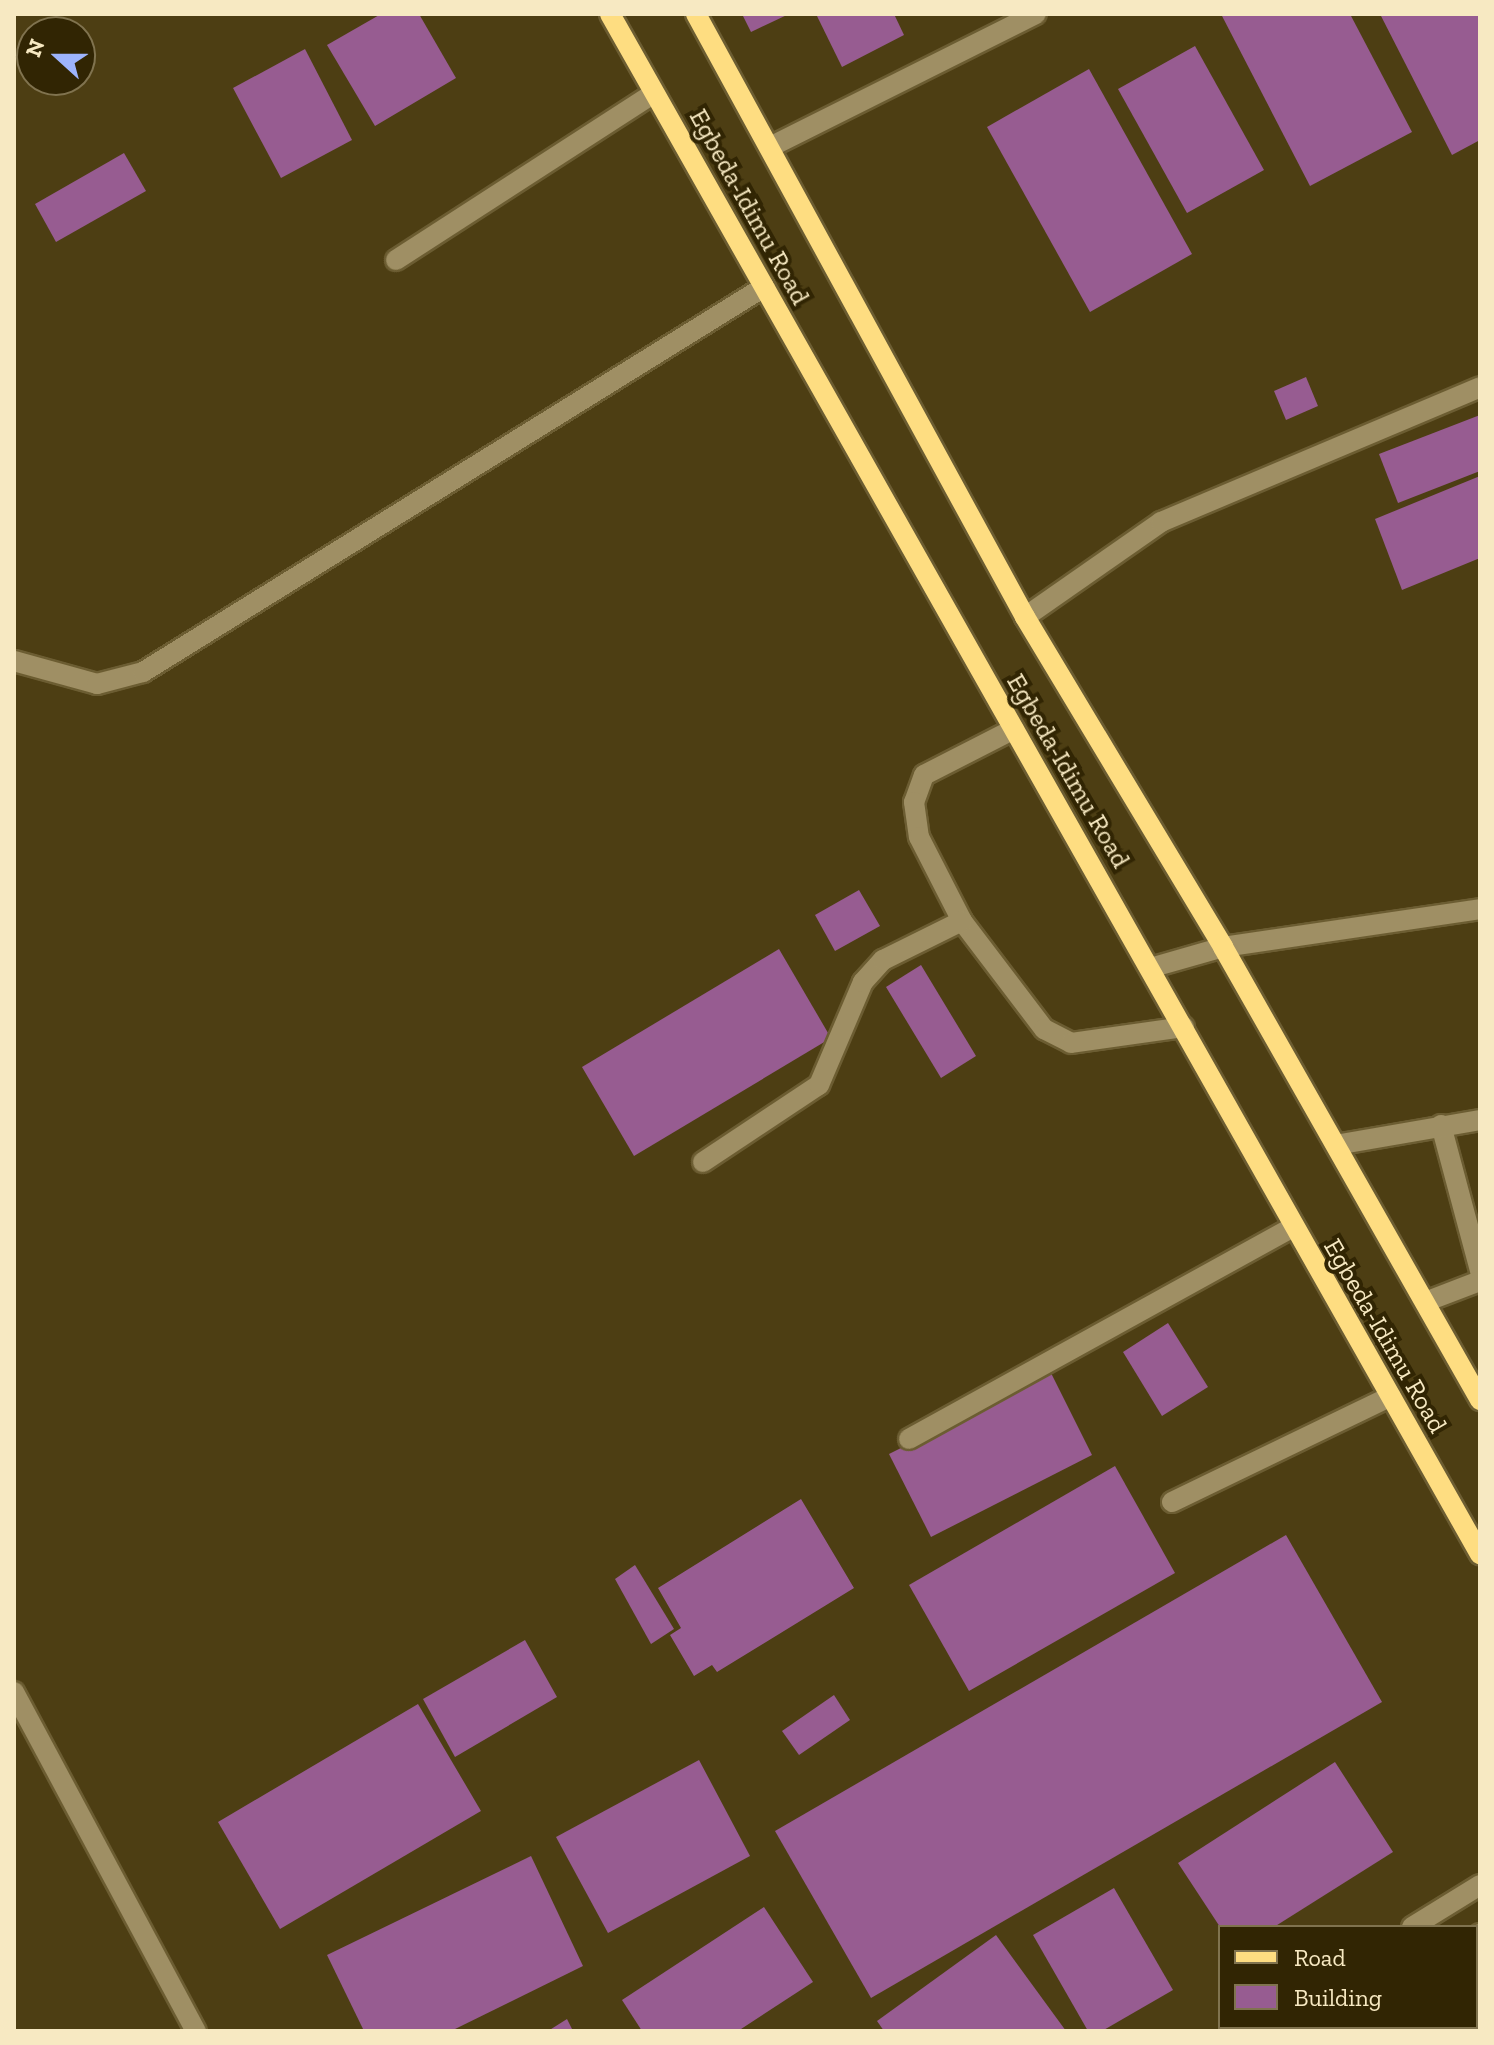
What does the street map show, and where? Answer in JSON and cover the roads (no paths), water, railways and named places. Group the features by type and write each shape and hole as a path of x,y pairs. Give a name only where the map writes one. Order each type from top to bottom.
{"main road":[{"name":"Egbeda-Idimu Road","path":"610,14 1184,1027 1292,1228 1480,1554"},
{"name":"Egbeda-Idimu Road","path":"696,14 772,146 1025,617 1223,947 1480,1400"}],"street":[{"path":"772,146 1036,14"},
{"path":"396,260 654,93"},
{"path":"14,661 97,684 143,672 764,287"},
{"path":"1025,617 1161,522 1480,387"},
{"path":"1014,729 924,775 914,802 919,837 962,921 1044,1029 1071,1043 1184,1027"},
{"path":"1150,968 1223,947 1480,909"},
{"path":"703,1162 819,1085 863,982 883,960 962,921"},
{"path":"1336,1145 1480,1120"},
{"path":"1441,1125 1480,1271"},
{"path":"909,1439 1292,1228"},
{"path":"1425,1302 1480,1281"},
{"path":"1172,1502 1391,1396"},
{"path":"14,1692 196,2031"},
{"path":"1415,1925 1480,1885"}]}
